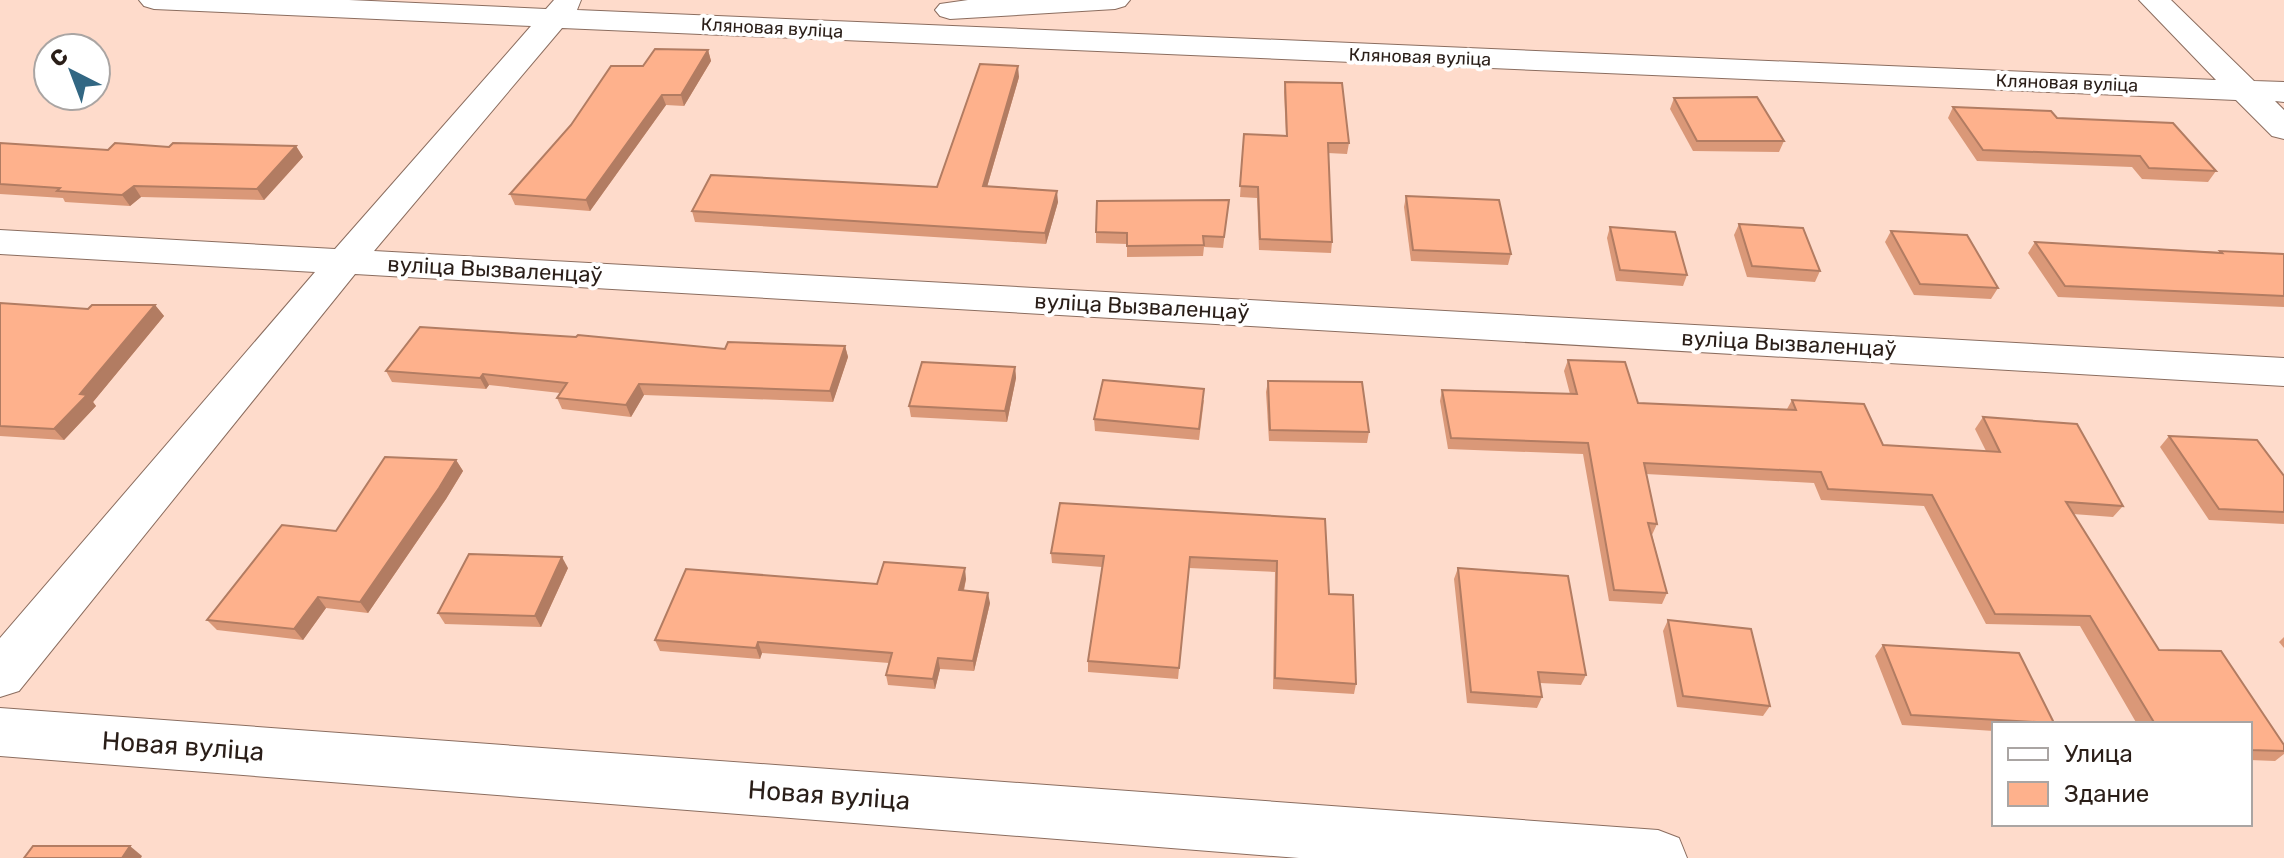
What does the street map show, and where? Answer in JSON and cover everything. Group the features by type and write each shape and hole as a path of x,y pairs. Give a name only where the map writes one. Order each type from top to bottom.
{"street":[{"name":"Кляновая вуліца","path":"154,0 563,9 983,10 1115,0"},
{"path":"2154,0 2284,129"},
{"name":"Кляновая вуліца","path":"563,9 1362,55 2284,92"},
{"path":"0,675 346,260 563,9"},
{"name":"вуліца Вызваленцаў","path":"0,242 2284,372"},
{"name":"Новая вуліца","path":"0,732 1658,858"}],"building":[{"path":"655,49 708,50 681,95 662,95 586,200 510,194 571,125 611,66 643,66"},
{"path":"980,64 1018,66 983,186 1057,191 1045,233 692,211 711,175 937,187"},
{"path":"1285,82 1342,83 1349,143 1328,143 1332,242 1260,239 1258,187 1240,186 1244,134 1287,136"},
{"path":"1757,97 1784,141 1697,141 1674,98"},
{"path":"1953,107 2051,111 2057,118 2173,123 2216,171 2149,168 2140,156 1983,150"},
{"path":"0,143 108,150 115,143 169,147 173,143 296,146 257,189 134,186 122,195 0,184"},
{"path":"1406,196 1499,200 1511,254 1413,250"},
{"path":"1229,200 1224,237 1203,236 1204,245 1127,246 1127,233 1096,232 1097,201"},
{"path":"1739,224 1803,228 1820,271 1752,266"},
{"path":"1610,227 1675,232 1687,275 1620,270"},
{"path":"1891,231 1967,235 1998,288 1920,284"},
{"path":"2035,242 2284,254 2284,296 2065,286"},
{"path":"0,303 88,309 92,305 155,305 80,394 87,395 54,429 0,426"},
{"path":"420,327 578,335 725,349 728,342 845,346 830,391 639,384 626,405 557,398 567,383 483,374 480,378 386,371"},
{"path":"1568,360 1625,362 1638,403 1796,410 1792,400 1864,404 1883,445 2000,452 1983,417 2077,424 2123,506 2066,502 2159,650 2221,651 2284,745 2284,751 2252,750 2252,722 2154,722 2090,616 1995,614 1932,495 1828,489 1821,472 1644,463 1657,524 1648,523 1667,593 1614,590 1588,443 1451,438 1442,390 1577,394"},
{"path":"922,362 1015,367 1005,411 909,406"},
{"path":"1103,380 1204,389 1199,429 1094,419"},
{"path":"1268,381 1362,382 1369,432 1270,430"},
{"path":"2169,436 2257,440 2284,476 2284,512 2219,509"},
{"path":"385,457 456,460 360,602 318,597 294,629 207,620 282,525 336,531"},
{"path":"1060,503 1325,519 1329,594 1353,595 1356,684 1275,678 1277,561 1190,557 1179,668 1088,661 1104,556 1051,553"},
{"path":"469,554 562,557 535,616 438,613"},
{"path":"884,562 965,568 959,590 988,593 973,661 938,658 933,679 886,675 892,653 758,642 756,648 655,640 686,569 877,584"},
{"path":"1458,568 1568,576 1586,675 1538,672 1542,697 1471,692"},
{"path":"1668,620 1751,629 1770,706 1683,696"},
{"path":"1883,645 2019,653 2054,722 2036,722 1911,715"},
{"path":"33,846 130,846 122,858 24,858"}]}
